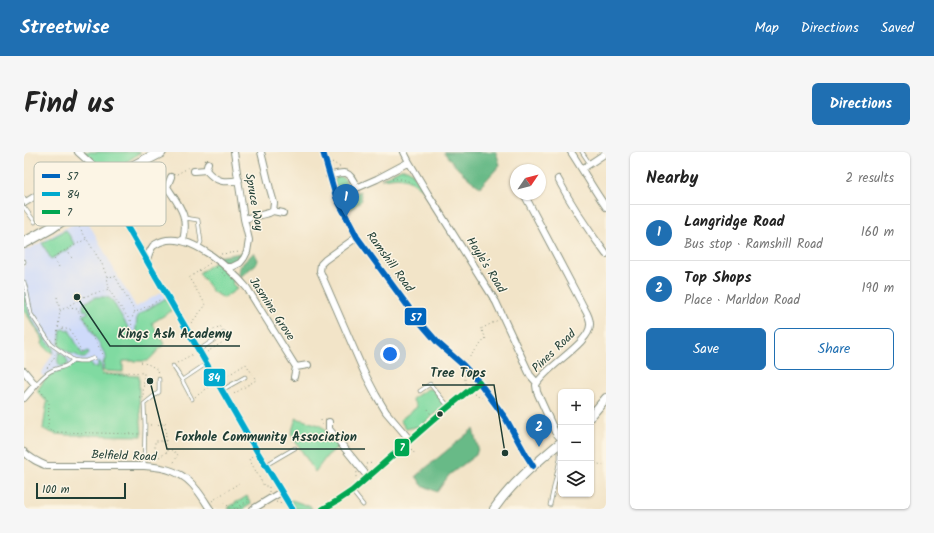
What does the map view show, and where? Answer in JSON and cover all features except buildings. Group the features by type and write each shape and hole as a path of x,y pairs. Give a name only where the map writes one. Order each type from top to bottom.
{"highway":[{"path":"142,162 161,152"},
{"path":"24,243 54,226"}],"main road":[{"path":"594,412 606,398"},
{"path":"494,509 512,486 558,444"}],"street":[{"path":"78,152 89,162"},
{"name":"Spruce Way","path":"234,152 244,219 249,240 247,252"},
{"path":"261,152 274,203 273,211"},
{"name":"Hoyle's Road","path":"404,152 428,194 496,302 530,375 537,383"},
{"path":"571,152 606,207"},
{"path":"582,169 606,153"},
{"name":"Ramshill Road","path":"323,154 336,197 357,237 418,320 438,343 463,364 479,382 506,419 533,466"},
{"path":"336,197 377,179 409,162"},
{"path":"206,170 208,163"},
{"path":"206,170 210,175 223,182 238,180"},
{"path":"194,171 206,170"},
{"path":"329,176 345,172 353,180 354,188"},
{"path":"171,177 166,187 181,208 185,218 183,241"},
{"path":"558,179 580,219 606,254"},
{"path":"24,201 26,202 34,196"},
{"name":"Pines Road","path":"527,200 581,302 589,319 590,325 589,332 586,336 543,376 536,385 537,392 558,438"},
{"path":"244,219 269,214 273,211 283,213"},
{"path":"127,226 292,509"},
{"path":"357,237 325,260 321,264 320,271 364,372 376,395 408,442"},
{"name":"Jasmine Grove","path":"147,260 153,246 173,239 183,241 198,248 226,266 240,280 253,297 296,366"},
{"path":"226,266 232,267 240,263 247,252"},
{"path":"294,376 296,366 308,365"},
{"path":"24,371 35,386 24,398"},
{"path":"323,509 352,491 479,382"},
{"path":"329,422 329,429 368,477"},
{"name":"Belfield Road","path":"24,452 29,457 47,466 159,467 178,474 188,481 197,490 208,507"},
{"path":"253,509 281,492"}],"lane":[{"path":"582,152 590,164"},
{"path":"24,207 34,221"},
{"path":"185,218 198,220 201,242 198,248"},
{"path":"24,282 31,314 51,344 73,360 86,361 94,358"},
{"path":"199,350 224,333"},
{"path":"35,386 43,376 50,371 65,366 73,360"},
{"path":"182,380 206,364"},
{"path":"173,366 192,399"},
{"path":"222,390 245,377"},
{"path":"144,466 144,404 159,392 159,379"},
{"path":"420,391 430,384 449,407"},
{"path":"266,465 295,448"},
{"path":"550,505 560,461"},
{"path":"352,491 362,505"}],"path":[{"path":"323,154 344,170"},
{"path":"171,177 190,167 194,171"},
{"path":"389,179 398,178 408,181 424,193 428,194"},
{"path":"346,216 354,188"},
{"path":"78,226 102,264 107,277 109,289 131,322 135,339"},
{"path":"59,267 54,257 86,239"},
{"path":"67,250 73,260"},
{"path":"210,256 247,252"},
{"path":"186,328 206,305 190,278 211,263 227,277"},
{"path":"107,277 115,276 135,312"},
{"path":"60,311 83,297 109,289"},
{"path":"131,322 135,312 167,296"},
{"path":"46,368 54,358 56,347 60,311 57,297"},
{"path":"67,307 77,309 104,356 102,360 103,373 126,374 126,372"},
{"path":"468,359 486,338 481,329 495,321"},
{"path":"58,327 70,330 84,354"},
{"path":"173,366 199,350"},
{"path":"141,362 158,370 159,379"},
{"path":"123,371 144,373 143,397 139,398"},
{"path":"192,399 217,382"},
{"path":"35,386 49,402 48,429 56,432 141,434"},
{"path":"165,420 167,441 166,453 159,457 155,452 155,441 167,441"},
{"path":"147,425 166,424"},
{"path":"408,442 415,454"},
{"path":"166,450 172,450 178,456 172,466"},
{"path":"258,453 249,459 264,486 269,486"},
{"path":"352,491 359,465 384,462"},
{"path":"594,463 606,466"},
{"path":"208,507 239,483"},
{"path":"232,505 236,509 240,507 249,501 246,497"},
{"path":"242,499 245,504"},
{"path":"225,502 230,509"},
{"path":"237,502 240,507"}],"shaded area":[{"path":"69,226 90,226 136,307 162,292 166,298 137,316 135,340 104,360 103,371 93,370 46,379 41,374 53,353 42,344 42,338 24,310 24,250 31,248"}],"green space":[{"path":"81,152 141,152 126,162 92,162"},
{"path":"444,152 496,152 500,165 480,187 460,171"},
{"path":"401,169 407,169 412,172 424,191 413,182 404,178 381,179"},
{"path":"338,177 342,177 346,183 342,189 338,189 334,185 334,181"},
{"path":"360,191 362,200 351,209 351,195"},
{"path":"66,230 75,245 51,259 42,243"},
{"path":"254,252 258,260 256,264 240,277 238,272 240,266"},
{"path":"242,253 236,261 231,264 226,264 216,257"},
{"path":"215,262 234,280 232,283 237,289 224,298 213,292 199,273"},
{"path":"24,291 29,313 46,340 53,347 53,353 42,344 42,338 24,310"},
{"path":"96,297 106,297 112,300 135,339 137,316 166,298 173,310 152,323 164,344 148,361 123,361 123,372 103,371 106,356 83,315 88,313 87,310 84,311 84,303"},
{"path":"62,329 69,330 82,354 88,351 89,354 85,358 80,358 59,346"},
{"path":"59,352 67,359 67,365 61,366 58,363"},
{"path":"90,362 92,367 98,368 98,362 101,363 102,374 139,376 142,436 67,435 55,434 43,429 47,402 37,391 47,376 74,364"},
{"path":"427,389 433,389 445,405 421,426 406,429 400,420 417,407 412,399"},
{"path":"296,418 319,425 339,446 327,456 315,472 291,434"},
{"path":"473,429 478,448 476,455 449,475 437,492 422,485 416,476"},
{"path":"247,496 251,504 243,509 228,509 229,507"},
{"path":"292,500 311,507 312,509 295,509 291,501"}],"transit line":[{"name":"57","path":"323,152 336,197 357,237 418,320 438,343 463,365 479,382 506,419 533,466"},
{"name":"84","path":"127,226 292,509"},
{"name":"7","path":"323,509 352,491 479,382"}],"place":[{"name":"Langridge Road","path":"346,217"},
{"name":"Kings Ash Academy","path":"77,297"},
{"name":"Foxhole Community Association","path":"150,381"},
{"name":"Top Shops","path":"539,447"},
{"name":"Tree Tops","path":"505,453"}]}
